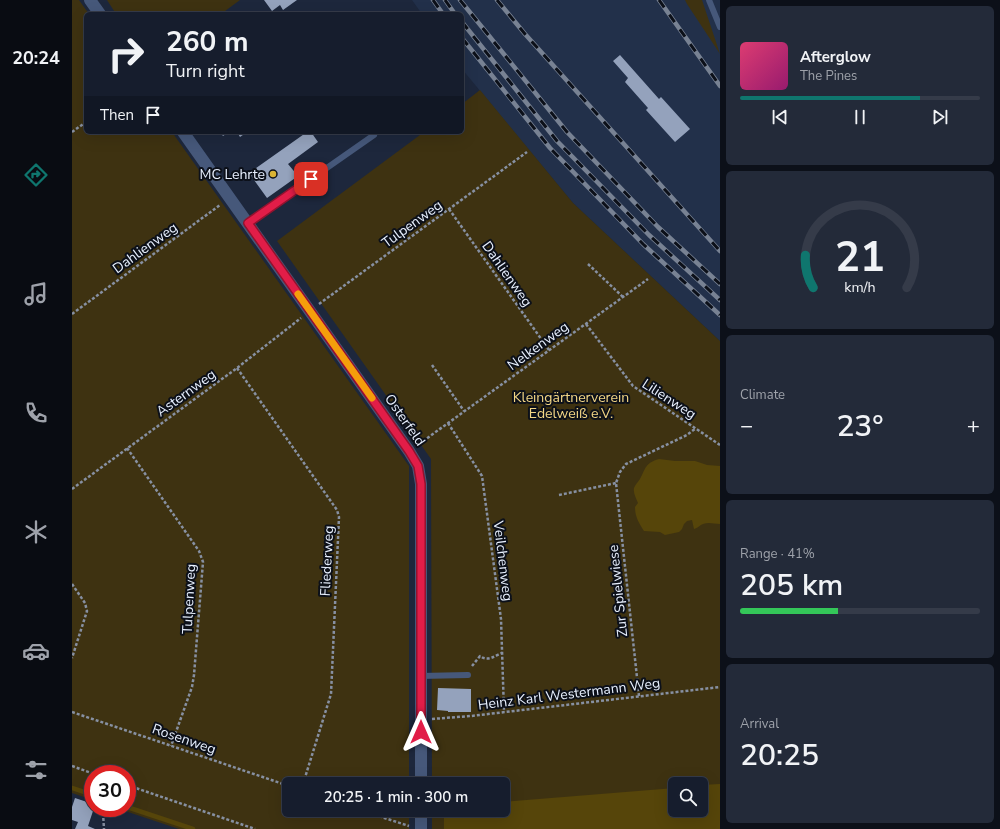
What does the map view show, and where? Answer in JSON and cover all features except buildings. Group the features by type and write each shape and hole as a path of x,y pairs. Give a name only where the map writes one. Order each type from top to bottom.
{"street":[{"path":"90,0 99,12"},
{"name":"Osterfeld","path":"184,134 409,451 418,466 421,484 421,777"},
{"path":"416,828 419,817"}],"lane":[{"path":"709,0 720,27"},
{"path":"248,223 374,135"},
{"path":"420,676 468,675"}],"path":[{"path":"72,132 84,123"},
{"name":"Tulpenweg","path":"310,311 527,152"},
{"name":"Dahlienweg","path":"72,314 230,198"},
{"name":"Dahlienweg","path":"449,209 549,350"},
{"path":"588,264 623,297"},
{"name":"Nelkenweg","path":"409,451 648,280"},
{"name":"Asternweg","path":"72,489 236,368 310,311"},
{"name":"Lilienweg","path":"586,324 633,386 720,445"},
{"path":"432,365 464,411"},
{"name":"Fliederweg","path":"236,368 337,510 339,517 331,694 305,777"},
{"name":"Veilchenweg","path":"448,423 482,476 501,619 504,712"},
{"path":"559,495 616,484 620,472 626,464 687,436 696,428"},
{"name":"Tulpenweg","path":"127,448 199,551 203,562 192,687 171,746"},
{"name":"Zur Spielwiese","path":"616,484 639,696"},
{"path":"72,584 85,603 87,611 72,658"},
{"path":"468,675 469,669 480,656 490,659 502,653"},
{"name":"Heinz Karl Westermann Weg","path":"421,720 471,716 720,687"},
{"name":"Rosenweg","path":"72,712 282,784"},
{"path":"72,766 84,770"},
{"path":"136,788 255,829"},
{"path":"103,817 104,829"},
{"path":"382,817 416,828"}],"shaded area":[{"path":"412,0 720,0 720,341 573,203 464,71 464,12 421,12"},
{"path":"659,459 695,461 707,465 720,466 720,524 705,523 694,529 692,520 687,521 679,532 665,535 660,532 644,531 636,514 635,507 638,503 634,494 634,488 646,466"},
{"path":"720,784 720,829 444,829 444,817 510,817 510,801 668,789 668,817 708,817 708,785"}],"green space":[{"path":"72,0 79,0 88,12 84,12 84,134 173,134 409,466 409,777 282,777 282,817 409,817 409,829 179,829 136,815 136,765 84,765 84,797 72,793"},
{"path":"107,0 240,0 224,12 115,12"},
{"path":"685,0 702,0 720,54 687,4"},
{"name":"Kleingärtnerverein Edelweiß e.V.","path":"480,90 573,203 720,341 720,829 432,829 432,817 510,817 510,777 432,777 431,459 277,241 421,134 464,134 464,102"}],"waterway":[{"path":"72,788 84,792"},
{"path":"136,810 193,829"}],"railway":[{"path":"433,0 442,12"},
{"path":"445,0 454,12"},
{"path":"460,0 567,132 658,227 720,284"},
{"path":"497,0 525,34 720,251"},
{"path":"659,0 720,86"},
{"path":"464,25 557,141 649,235 720,300"},
{"path":"464,40 550,148 643,244 720,315"}],"slow traffic":[{"path":"298,294 372,398"}],"place":[{"name":"MC Lehrte","path":"273,174"}],"route":[{"path":"311,179 248,223 409,451 418,466 421,484 421,732"}]}
